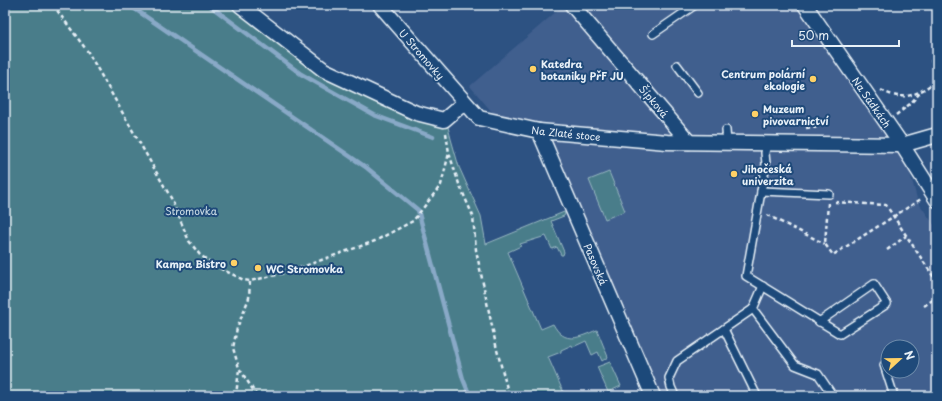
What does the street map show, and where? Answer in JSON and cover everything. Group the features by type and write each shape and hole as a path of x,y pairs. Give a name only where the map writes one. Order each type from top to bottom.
{"street":[{"path":"240,5 324,70 416,113 444,120 464,102"},
{"name":"U Stromovky","path":"380,5 464,102"},
{"name":"Šípková","path":"572,5 689,142"},
{"name":"Na Sádkách","path":"805,5 902,145 937,200"},
{"name":"Na Zlaté stoce","path":"464,102 479,118 539,131 667,142 689,142 727,136 767,143 810,139 902,145 937,135"},
{"name":"Pasovská","path":"539,131 653,396"}],"lane":[{"path":"653,34 695,5"},
{"path":"677,65 698,93"},
{"path":"767,143 765,153 766,164 746,276 819,322 840,334 887,304 874,284 819,322"},
{"path":"761,191 829,194"},
{"path":"675,396 669,378 677,361 752,309 763,286"},
{"path":"752,309 795,365 818,374 833,396"},
{"path":"724,329 757,396"},
{"path":"889,379 894,396"}],"path":[{"path":"54,5 88,52 171,198 189,241 200,255 219,268 244,280 250,281 285,273 376,241 412,221 441,185 449,153"},
{"path":"931,60 937,67"},
{"path":"880,89 906,97 922,91 937,81"},
{"path":"886,123 910,104 922,91"},
{"path":"444,120 449,153 459,184 472,216 476,250 497,350 509,396"},
{"path":"825,244 828,202 886,205 937,282"},
{"path":"757,210 825,244 833,255 918,202"},
{"path":"886,250 906,236"},
{"path":"250,281 249,298 237,328 233,348 239,368 257,396"},
{"path":"924,306 937,297"},
{"path":"236,396 239,368"},
{"path":"5,390 11,396"}],"shaded area":[{"name":"Jihočeská univerzita","path":"564,5 798,5 902,145 918,202 937,229 937,396 653,396 539,131 492,112 470,86"}],"green space":[{"name":"Stromovka","path":"5,5 234,5 336,80 436,126 438,114 444,111 459,167 481,216 486,244 564,212 564,216 551,221 564,252 563,255 561,255 557,247 552,249 546,236 520,244 521,246 508,252 541,329 553,324 562,335 573,338 597,330 608,357 602,361 598,352 592,355 586,341 573,347 572,345 561,350 561,352 548,357 565,396 5,396"},
{"path":"609,172 625,211 605,219 589,180"},
{"path":"610,362 621,386 608,392 597,367"}],"waterway":[{"path":"129,5 367,168 418,210 463,379 470,396"},
{"path":"209,5 301,74 374,115 433,137"}],"place":[{"name":"Katedra botaniky PřF JU","path":"533,69"},
{"name":"Centrum polární ekologie","path":"813,79"},
{"name":"Muzeum pivovarnictví","path":"755,114"},
{"name":"Jihočeská univerzita","path":"734,174"},
{"name":"Kampa Bistro","path":"234,263"},
{"name":"WC Stromovka","path":"258,268"}]}
